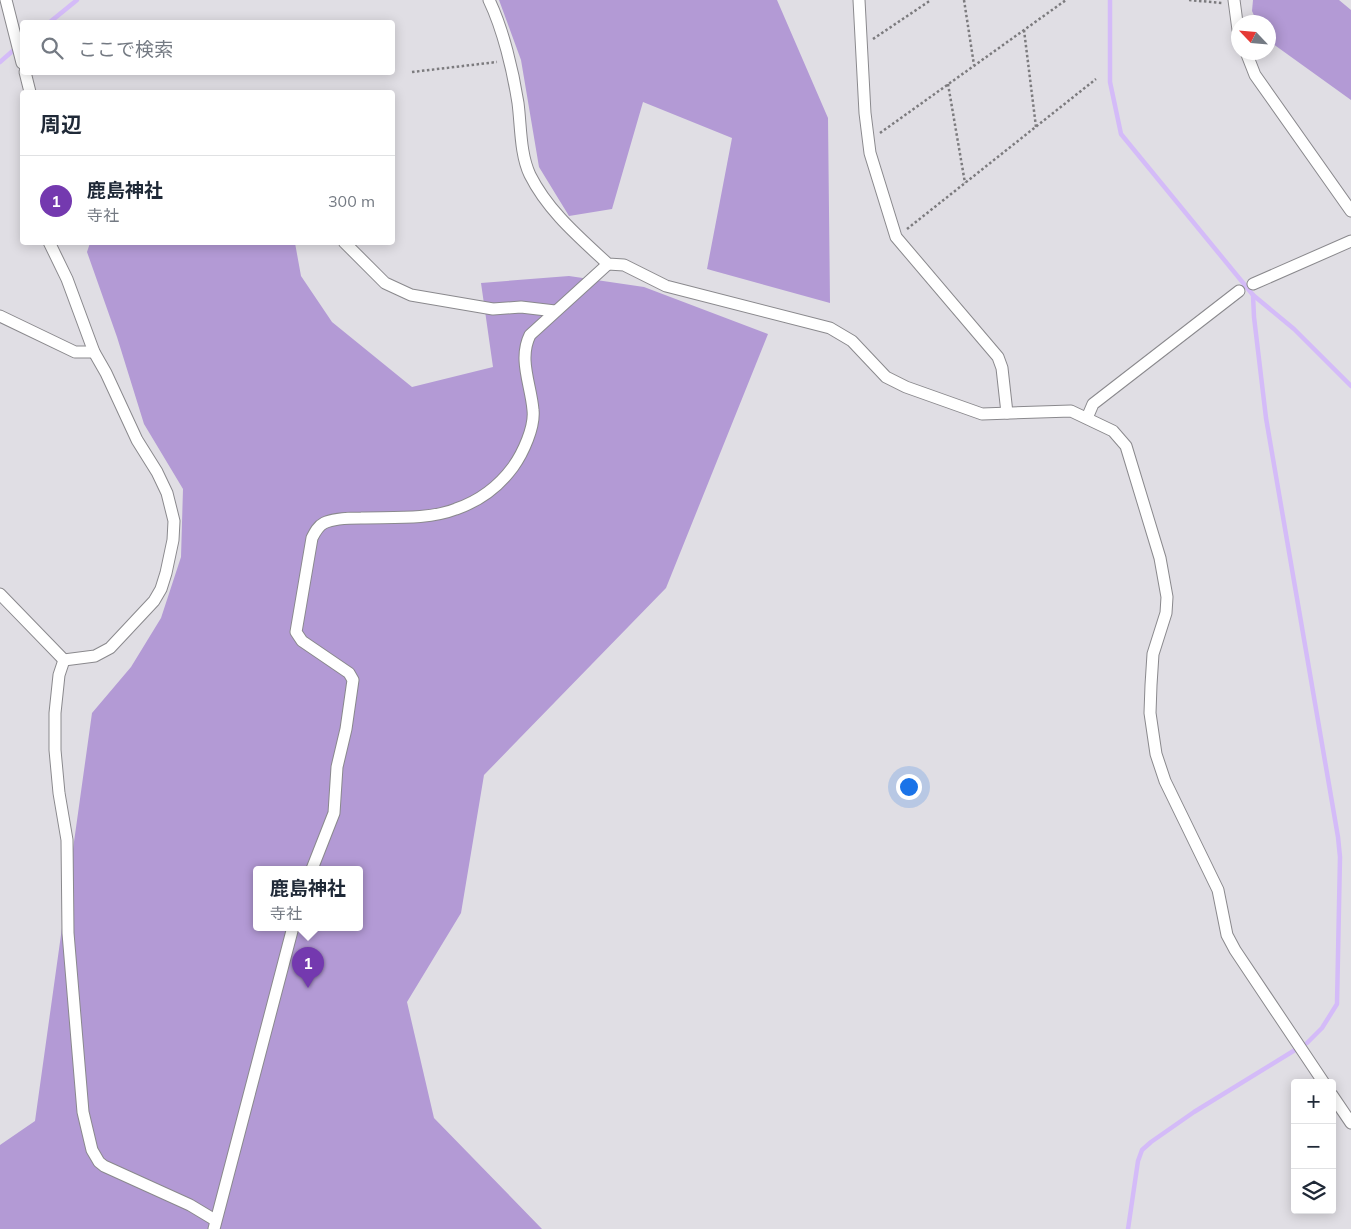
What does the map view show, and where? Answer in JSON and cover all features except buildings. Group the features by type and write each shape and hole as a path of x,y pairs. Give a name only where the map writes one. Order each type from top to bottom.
{"street":[{"path":"6,0 20,54"},
{"path":"489,0 509,60 524,150 530,173 548,205 564,223 608,264 624,265 666,286 830,328 852,341 886,377 896,383 982,414 1071,411 1113,431 1126,446 1160,558 1167,597 1166,613 1153,654 1150,713 1156,754 1165,781 1218,890 1227,935 1235,950 1321,1079"},
{"path":"859,0 865,113 870,153 896,237 998,357 1002,368 1007,413"},
{"path":"1234,2 1236,15"},
{"path":"1249,60 1255,75 1351,211"},
{"path":"26,75 30,90"},
{"path":"1253,284 1351,241"},
{"path":"50,245 67,279 94,352 106,373 137,440 157,472 167,493 174,521 173,540 166,574 161,589 154,601 110,648 95,656 64,660"},
{"path":"347,245 385,282 411,295 493,309 520,307 555,311"},
{"path":"313,866 334,813 337,767 346,729 353,680 349,673 302,642 296,632 312,538 317,528 324,523 346,518 433,515 456,510 497,486 514,465 529,436 534,412 526,372 526,344 530,336 608,264"},
{"path":"1087,418 1093,404 1239,291"},
{"path":"0,316 75,352 94,352"},
{"path":"0,594 64,660"},
{"path":"64,660 59,675 55,713 55,750 59,793 67,840 68,933 83,1112 92,1150 99,1162 104,1166 190,1205 215,1224 292,931"},
{"path":"1336,1101 1351,1124"}],"path":[{"path":"862,47 931,0"},
{"path":"964,0 974,66"},
{"path":"869,141 1066,0"},
{"path":"1188,0 1234,2"},
{"path":"1024,30 1036,127"},
{"path":"412,72 509,60"},
{"path":"896,237 1096,79"},
{"path":"948,84 965,183"}],"shaded area":[{"path":"499,0 777,0 828,118 830,303 707,269 732,138 643,102 612,209 569,216 539,167 521,60"},
{"path":"1253,0 1339,0 1351,10 1351,100 1276,46 1276,15 1254,15 1252,11"},
{"path":"89,245 295,245 301,276 332,322 412,387 493,367 481,283 569,276 644,287 768,334 666,588 484,775 461,913 407,1002 434,1118 542,1229 0,1229 0,1145 35,1121 92,713 131,667 161,618 181,557 183,489 144,424 117,337 87,252"}],"waterway":[{"path":"52,20 77,0"},
{"path":"1110,0 1110,82 1121,134 1253,295 1294,329 1351,386"},
{"path":"0,62 16,48"},
{"path":"1253,295 1266,418 1340,857 1337,1004 1322,1028 1307,1043"},
{"path":"1128,1229 1138,1161 1142,1150 1194,1112 1295,1050"}],"place":[{"name":"鹿島神社","path":"308,988"}]}
